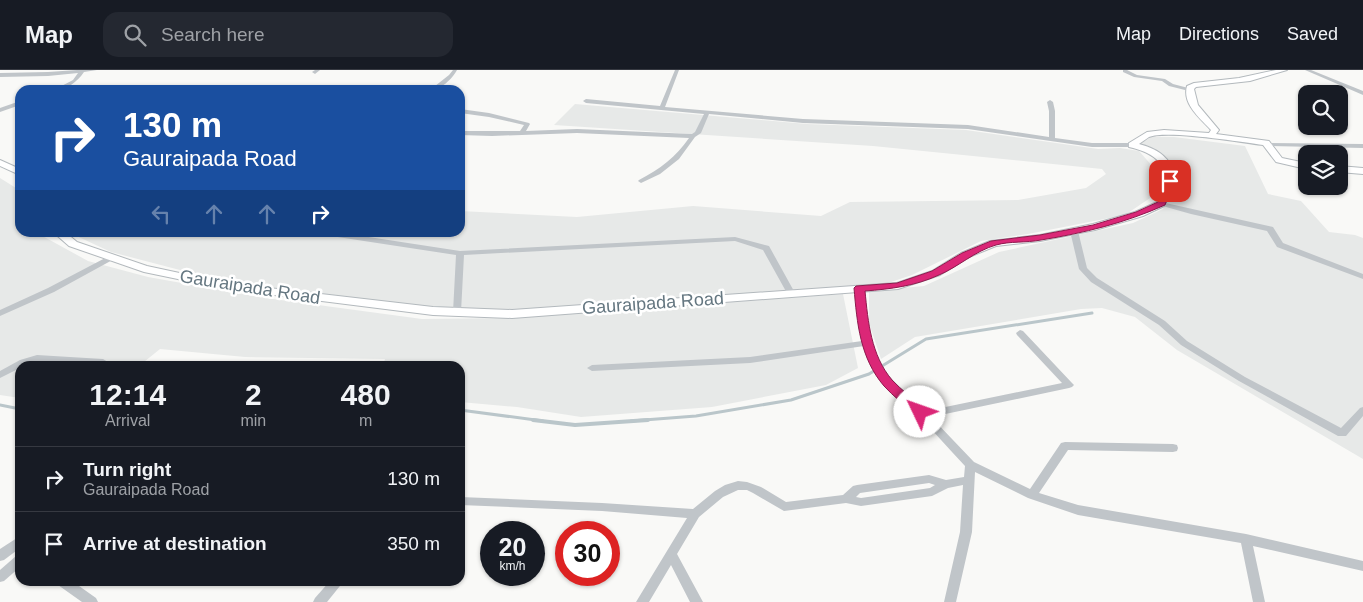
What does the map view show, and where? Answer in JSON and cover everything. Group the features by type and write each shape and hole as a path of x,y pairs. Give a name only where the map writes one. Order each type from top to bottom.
{"street":[{"path":"0,75 30,75 95,70"},
{"path":"439,85 451,76 454,70"},
{"path":"662,108 677,70"},
{"path":"1189,89 1194,85 1239,81 1268,76 1283,70"},
{"path":"1307,70 1363,93"},
{"path":"66,85 74,81 82,71"},
{"path":"1125,71 1136,76 1163,80 1171,85 1189,89"},
{"path":"1189,89 1193,104 1198,112 1215,130 1211,136"},
{"path":"586,101 803,121 968,127 1092,145 1132,146 1150,150 1163,159 1170,181 1162,204 1270,229 1280,245 1363,277"},
{"path":"1050,102 1052,138"},
{"path":"0,110 15,105"},
{"path":"465,112 527,124 522,133"},
{"path":"641,180 665,169 682,153 693,136 698,133 707,112"},
{"path":"465,133 576,131 693,136"},
{"path":"1132,146 1146,135 1164,133 1211,136 1266,143 1279,160 1298,164"},
{"path":"1267,145 1363,146"},
{"path":"0,163 15,170"},
{"path":"1348,170 1363,171"},
{"name":"Gauraipada Road","path":"64,237 73,244 144,269 226,286 326,300 433,311 512,314 898,286 936,273 965,255 994,243 1095,227 1162,204"},
{"path":"1074,231 1083,269 1094,280 1162,323 1192,348 1242,379 1342,434 1363,410"},
{"path":"352,237 460,253 735,239 766,248 791,293"},
{"path":"457,312 460,253"},
{"path":"0,313 51,290 112,258"},
{"path":"860,288 863,327 874,361 888,382 923,415 970,465 1032,495 1078,510 1246,539 1363,566"},
{"path":"923,415 1069,385 1020,333"},
{"path":"592,368 750,360 867,344"},
{"path":"26,361 37,358 86,361"},
{"path":"0,375 15,367"},
{"path":"1032,495 1065,446 1173,448"},
{"path":"950,602 966,532 970,465"},
{"path":"642,602 695,514 720,491 742,484 762,491 784,507 846,499 857,489 929,479 946,484 970,480"},
{"path":"465,500 695,514"},
{"path":"1246,539 1259,602"},
{"path":"0,556 15,545"},
{"path":"671,554 697,602"},
{"path":"0,577 15,564"},
{"path":"69,586 92,602"},
{"path":"318,602 333,586"}],"shaded area":[{"path":"575,104 807,124 966,130 1098,149 1120,148 1139,151 1154,168 1156,194 1125,215 981,241 912,275 885,284 502,311 435,308 222,281 111,252 79,237 465,237 465,211 577,217 693,206 821,216 850,202 1018,200 1086,188 1106,174 1102,169 873,146 554,125"},
{"path":"1151,137 1174,137 1245,146 1268,194 1301,201 1329,232 1355,235 1363,238 1363,459 1177,350 1135,317 1102,308 1081,309 915,337 881,359 869,323 869,291 924,286 999,252 1133,223 1163,209 1172,192 1167,163 1140,144"},
{"path":"0,178 15,187 15,237 44,237 88,261 148,277 266,298 422,319 509,318 843,294 858,368 826,385 712,407 581,417 517,407 465,402 465,361 245,357 160,349 145,361 15,361 15,397 0,395"}],"waterway":[{"path":"631,421 696,416 791,400 869,374 926,339 1092,313"},
{"path":"0,405 15,408"},
{"path":"465,411 543,421"},
{"path":"533,420 575,425 648,420"}],"route":[{"path":"920,412 888,382 874,361 863,327 860,288 898,286 936,273 965,255 994,243 1040,238 1095,227 1139,214 1162,204 1170,181"}]}
